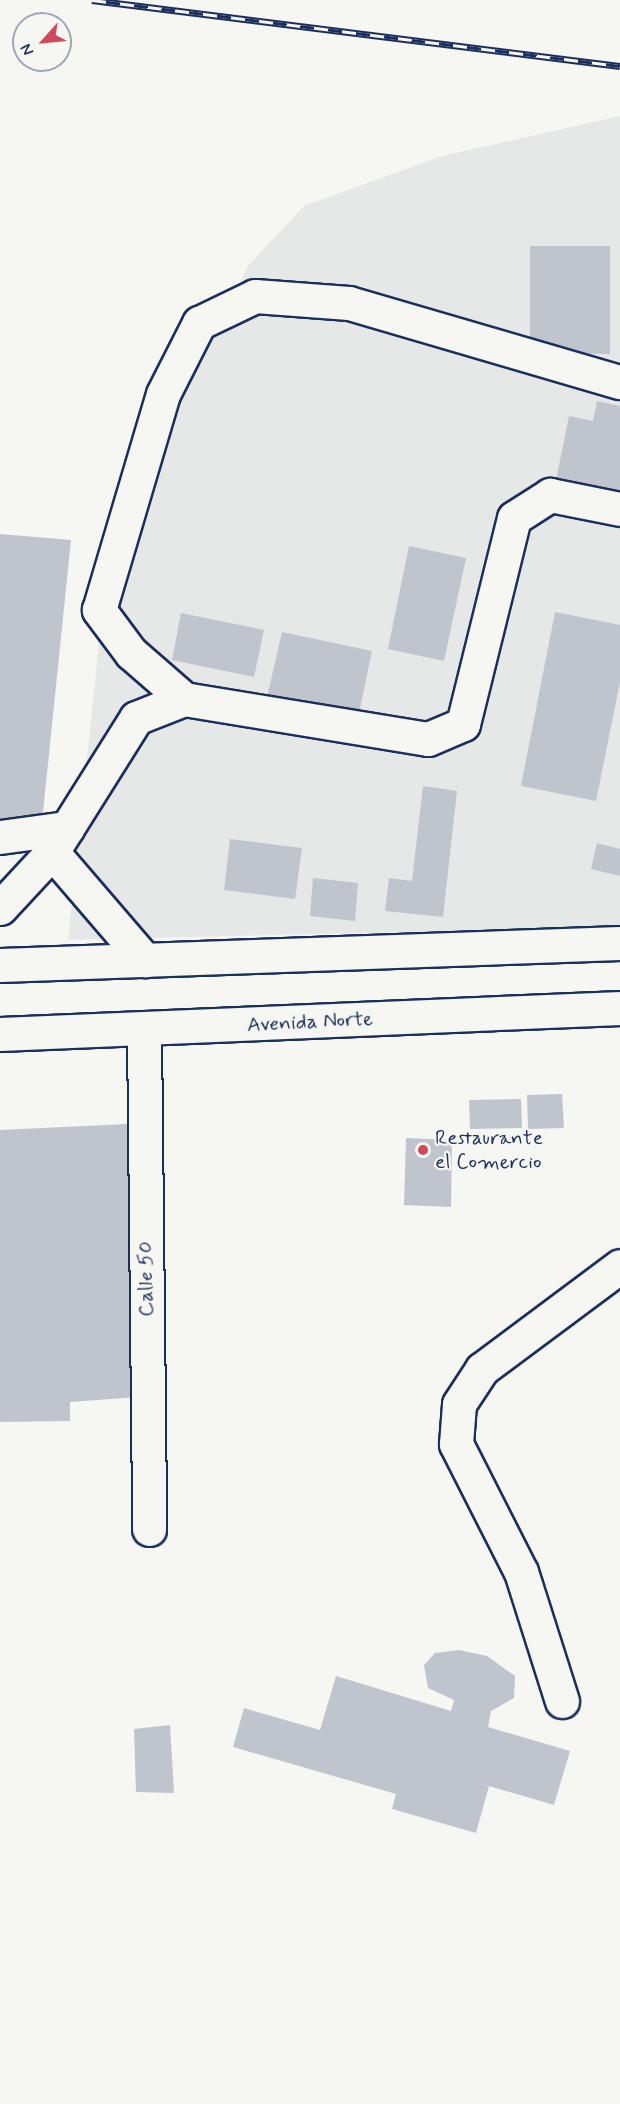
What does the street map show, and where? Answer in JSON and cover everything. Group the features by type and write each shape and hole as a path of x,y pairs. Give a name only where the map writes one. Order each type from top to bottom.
{"main road":[{"path":"184,699 131,653 99,610 163,394 198,323 255,296 348,303 620,382"},
{"path":"0,908 59,840 136,718 184,699 428,739 463,724 514,518 550,495 620,509"},
{"path":"0,837 59,840"},
{"path":"59,840 145,960"},
{"path":"0,965 620,943"},
{"name":"Avenida Norte","path":"0,1034 620,1008"},
{"name":"Calle 50","path":"144,1029 149,1529"},
{"path":"562,1701 521,1572 456,1444 459,1404 482,1369 620,1266"}],"shaded area":[{"path":"620,116 620,927 68,940 109,548 248,266 304,206 442,156"}],"building":[{"path":"530,246 610,246 610,354 530,353"},
{"path":"597,401 620,406 620,498 555,485 569,416 593,421"},
{"path":"0,534 71,540 42,822 0,819"},
{"path":"409,546 466,558 444,661 388,649"},
{"path":"555,612 620,625 620,682 596,801 521,786"},
{"path":"181,613 264,630 254,677 172,660"},
{"path":"282,632 372,651 359,713 302,701 297,711 265,706"},
{"path":"423,786 457,791 443,917 385,911 389,878 412,881"},
{"path":"230,839 302,848 295,899 224,890"},
{"path":"597,843 620,849 620,876 591,869"},
{"path":"313,878 358,883 355,921 310,916"},
{"path":"562,1094 564,1128 528,1129 527,1095"},
{"path":"521,1099 522,1128 470,1129 469,1100"},
{"path":"127,1124 138,1397 70,1402 70,1421 0,1422 0,1130"},
{"path":"406,1138 452,1140 451,1207 404,1205"},
{"path":"459,1650 487,1656 515,1676 514,1698 491,1711 488,1727 570,1751 554,1805 489,1786 476,1833 392,1809 396,1794 233,1747 244,1708 320,1730 336,1676 451,1711 454,1700 428,1688 424,1665 435,1653"},
{"path":"170,1725 174,1793 136,1792 134,1729"}],"railway":[{"path":"92,0 620,66"}],"place":[{"name":"Restaurante el Comercio","path":"423,1150"}]}
